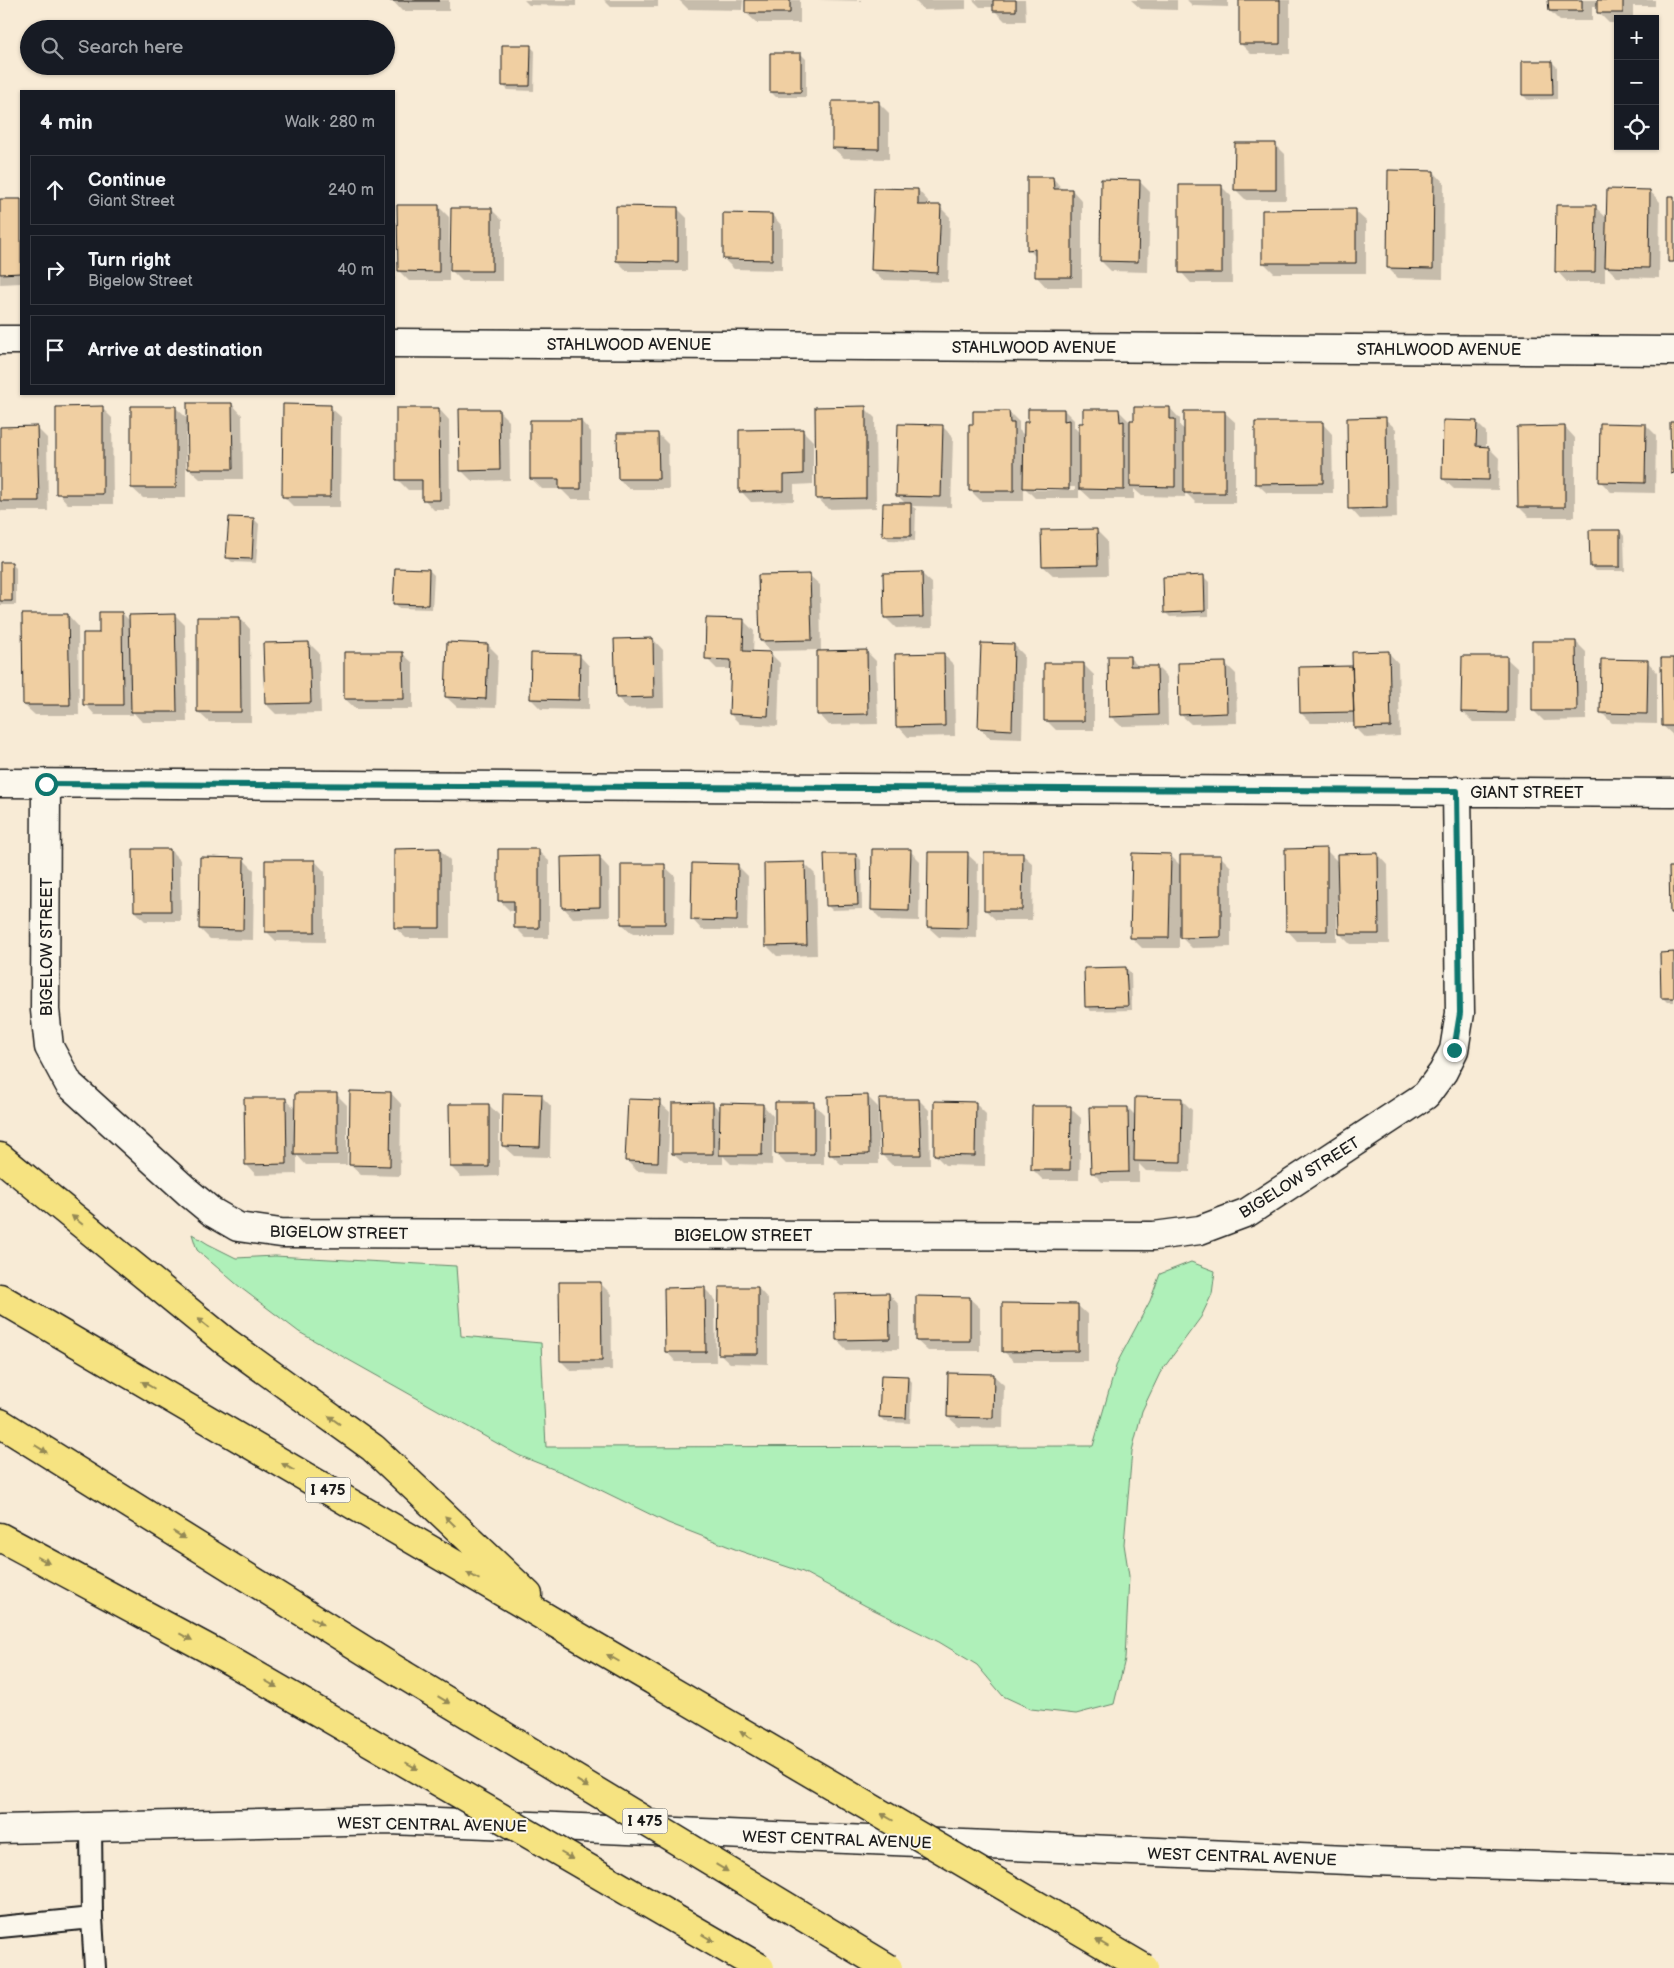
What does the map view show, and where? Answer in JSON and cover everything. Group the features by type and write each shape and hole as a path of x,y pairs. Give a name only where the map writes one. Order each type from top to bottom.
{"highway":[{"path":"0,1157 225,1341 373,1448 562,1627"},
{"name":"I 475","path":"0,1298 1144,1968"},
{"name":"I 475","path":"0,1423 402,1674 888,1968"},
{"path":"0,1537 229,1660 760,1968"}],"street":[{"path":"0,340 20,340"},
{"name":"STAHLWOOD AVENUE","path":"395,343 1674,351"},
{"name":"GIANT STREET","path":"0,783 1674,793"},
{"name":"BIGELOW STREET","path":"46,784 46,1010 49,1048 69,1084 212,1212 238,1227 290,1233 1154,1236 1200,1230 1248,1212 1426,1094 1443,1072 1454,1050 1460,1013 1457,791"},
{"name":"WEST CENTRAL AVENUE","path":"0,1829 390,1820 1343,1860 1674,1870"}],"lane":[{"path":"91,1826 92,1918 95,1968"},
{"path":"0,1927 92,1918"}],"green space":[{"path":"192,1234 236,1258 275,1256 456,1266 461,1336 541,1343 546,1447 1093,1446 1117,1363 1150,1301 1160,1274 1191,1262 1215,1271 1212,1294 1201,1317 1160,1373 1142,1411 1132,1451 1124,1544 1129,1576 1125,1659 1114,1704 1076,1714 1031,1709 1003,1696 977,1665 939,1642 803,1572 740,1551 668,1523 578,1479 518,1455 299,1332 241,1288 197,1250"}],"building":[{"path":"439,0 439,1 390,1"},
{"path":"745,0 790,0 790,13 745,13"},
{"path":"993,0 1016,0 1016,11 993,11"},
{"path":"1239,0 1280,0 1280,44 1239,44"},
{"path":"1548,0 1582,0 1582,11 1549,11"},
{"path":"1597,0 1623,0 1623,13 1597,13"},
{"path":"502,45 531,45 530,86 502,86"},
{"path":"770,53 801,53 801,92 770,92"},
{"path":"1522,61 1552,61 1553,95 1522,95"},
{"path":"832,101 879,101 879,149 832,148"},
{"path":"1235,143 1276,143 1276,190 1234,190"},
{"path":"1388,170 1434,171 1433,269 1387,268"},
{"path":"1027,177 1053,177 1054,189 1072,189 1072,277 1035,277 1035,249 1027,250"},
{"path":"1101,179 1140,180 1138,262 1100,261"},
{"path":"1179,185 1222,185 1222,273 1179,273"},
{"path":"874,188 918,189 918,205 941,205 938,273 871,270"},
{"path":"1607,189 1650,190 1649,268 1605,267"},
{"path":"1668,196 1674,196 1674,262 1668,262"},
{"path":"0,199 20,199 20,273 0,274"},
{"path":"397,205 439,205 439,272 398,271"},
{"path":"1556,205 1596,205 1595,272 1555,272"},
{"path":"616,206 678,207 678,262 616,261"},
{"path":"451,208 492,208 492,271 450,271"},
{"path":"1356,209 1356,263 1262,263 1262,210"},
{"path":"723,213 772,214 772,260 723,259"},
{"path":"187,403 232,403 233,469 188,469"},
{"path":"283,404 331,405 330,497 282,497"},
{"path":"103,406 103,494 56,494 56,407"},
{"path":"131,406 176,406 176,488 131,488"},
{"path":"866,406 866,498 816,499 815,407"},
{"path":"1134,407 1170,407 1170,419 1175,419 1175,487 1130,486 1130,420 1134,420"},
{"path":"396,408 439,408 440,500 422,500 422,480 396,480"},
{"path":"459,409 499,409 500,470 460,471"},
{"path":"1028,409 1064,409 1064,421 1069,420 1069,489 1023,488 1024,422 1028,422"},
{"path":"1083,409 1119,409 1120,422 1124,421 1124,490 1079,489 1079,423 1083,423"},
{"path":"973,411 1009,411 1010,423 1014,423 1014,491 969,491 969,424 973,424"},
{"path":"1184,411 1225,411 1225,493 1184,493"},
{"path":"1386,417 1387,508 1348,509 1347,418"},
{"path":"530,420 581,420 581,489 559,489 559,479 530,479"},
{"path":"1443,420 1477,421 1476,446 1489,447 1489,480 1442,479"},
{"path":"1255,422 1323,422 1323,483 1255,484"},
{"path":"1670,422 1674,422 1674,473 1671,474"},
{"path":"1600,423 1646,424 1645,483 1599,482"},
{"path":"898,424 943,425 941,497 896,496"},
{"path":"37,426 39,501 0,501 0,427"},
{"path":"1565,426 1565,507 1518,507 1517,427"},
{"path":"803,429 803,474 784,475 784,491 739,492 739,430"},
{"path":"617,433 658,433 659,479 618,479"},
{"path":"883,503 911,503 911,536 882,536"},
{"path":"229,517 254,518 252,559 226,558"},
{"path":"1097,529 1098,565 1042,566 1041,530"},
{"path":"1589,530 1620,530 1620,567 1590,567"},
{"path":"0,562 12,562 12,601 0,601"},
{"path":"395,568 429,569 428,605 393,604"},
{"path":"922,572 923,617 884,618 883,573"},
{"path":"810,574 812,640 760,641 758,575"},
{"path":"1204,575 1205,611 1164,613 1163,577"},
{"path":"99,612 122,612 123,705 83,705 83,633 99,633"},
{"path":"22,614 68,614 70,705 23,705"},
{"path":"175,614 177,712 131,712 129,615"},
{"path":"197,617 240,617 241,712 197,712"},
{"path":"706,618 744,619 743,651 771,652 768,716 729,714 731,660 705,659"},
{"path":"653,638 654,697 616,698 614,639"},
{"path":"1532,641 1576,641 1577,711 1532,711"},
{"path":"309,642 311,703 265,704 263,643"},
{"path":"447,642 488,644 486,699 445,697"},
{"path":"981,643 1014,644 1012,730 978,728"},
{"path":"867,650 868,714 817,715 817,651"},
{"path":"1389,651 1391,727 1354,728 1352,652"},
{"path":"344,652 403,652 404,699 344,699"},
{"path":"531,653 580,654 579,700 530,699"},
{"path":"944,653 945,726 896,727 895,654"},
{"path":"1108,656 1130,656 1130,666 1157,666 1158,715 1109,717"},
{"path":"1462,656 1507,656 1507,713 1461,712"},
{"path":"1661,658 1674,658 1674,726 1662,726"},
{"path":"1601,659 1648,660 1647,714 1600,713"},
{"path":"1226,662 1227,713 1179,715 1178,663"},
{"path":"1044,663 1084,663 1084,721 1044,721"},
{"path":"1352,666 1354,712 1300,713 1299,667"},
{"path":"440,848 440,928 394,928 394,849"},
{"path":"1327,848 1327,931 1286,931 1285,849"},
{"path":"133,849 170,849 171,911 134,911"},
{"path":"498,849 539,849 539,928 514,928 514,901 498,901"},
{"path":"872,849 911,849 909,911 871,910"},
{"path":"928,852 968,852 967,928 927,927"},
{"path":"984,853 1023,853 1022,910 984,910"},
{"path":"1132,853 1171,854 1169,938 1130,938"},
{"path":"1378,853 1379,934 1339,934 1337,854"},
{"path":"824,854 856,854 858,905 826,906"},
{"path":"1180,855 1221,855 1221,937 1180,938"},
{"path":"600,856 600,907 562,908 561,857"},
{"path":"200,857 244,858 243,930 199,929"},
{"path":"265,860 315,860 315,932 265,932"},
{"path":"805,862 807,945 765,946 764,863"},
{"path":"692,863 738,864 737,921 691,920"},
{"path":"621,864 665,864 665,924 621,924"},
{"path":"1669,867 1674,867 1674,913 1670,913"},
{"path":"1674,952 1674,998 1661,998 1660,953"},
{"path":"1126,967 1128,1006 1085,1007 1084,968"},
{"path":"350,1091 391,1092 390,1166 349,1165"},
{"path":"295,1093 337,1093 337,1155 294,1155"},
{"path":"503,1093 542,1094 540,1147 502,1146"},
{"path":"868,1095 869,1154 829,1155 828,1096"},
{"path":"1135,1097 1182,1098 1181,1162 1134,1161"},
{"path":"244,1098 286,1098 287,1164 245,1165"},
{"path":"628,1099 660,1100 658,1162 625,1161"},
{"path":"879,1099 919,1099 921,1155 881,1155"},
{"path":"934,1101 976,1102 975,1156 934,1155"},
{"path":"713,1102 713,1154 672,1154 672,1103"},
{"path":"775,1102 814,1102 814,1154 775,1154"},
{"path":"720,1103 763,1104 762,1155 719,1155"},
{"path":"449,1104 489,1104 489,1167 450,1167"},
{"path":"1032,1106 1071,1106 1070,1170 1031,1170"},
{"path":"1089,1107 1128,1107 1129,1172 1091,1173"},
{"path":"559,1282 601,1282 602,1361 560,1361"},
{"path":"705,1287 706,1352 665,1352 664,1288"},
{"path":"719,1287 758,1287 758,1354 718,1354"},
{"path":"889,1293 890,1339 836,1340 835,1294"},
{"path":"916,1296 970,1297 970,1341 916,1341"},
{"path":"1002,1303 1078,1304 1078,1351 1002,1352"},
{"path":"948,1373 994,1374 993,1418 947,1417"},
{"path":"881,1375 908,1376 906,1418 879,1417"}],"route":[{"path":"46,784 1457,791 1460,1013 1454,1050"}]}
